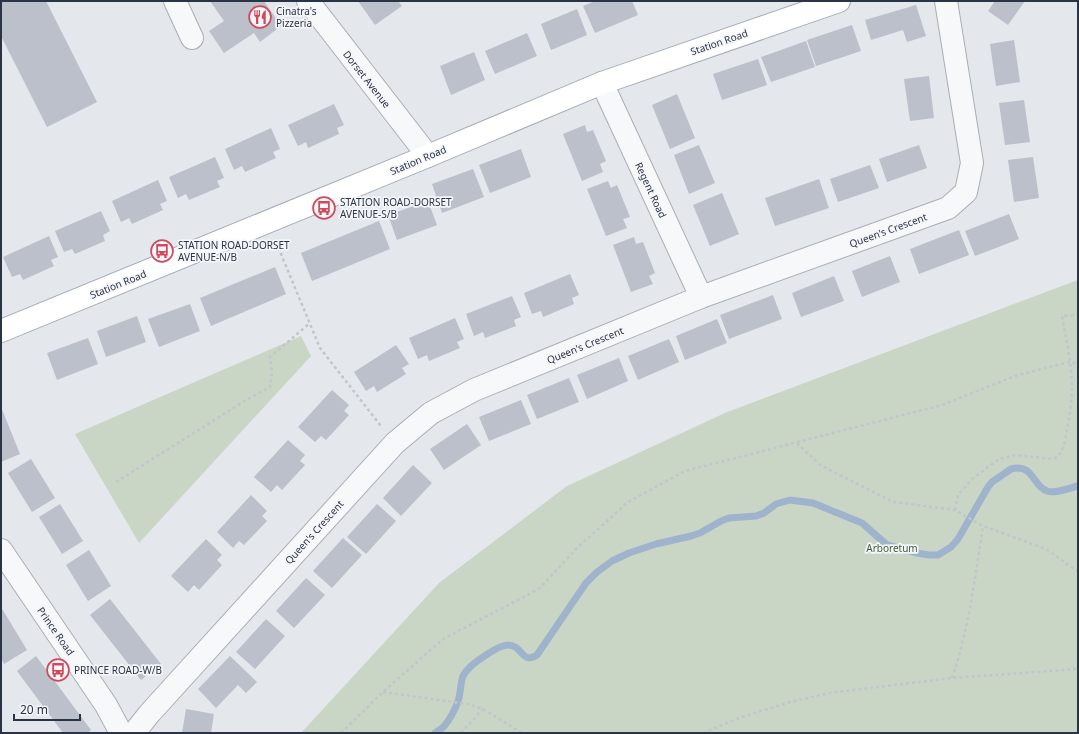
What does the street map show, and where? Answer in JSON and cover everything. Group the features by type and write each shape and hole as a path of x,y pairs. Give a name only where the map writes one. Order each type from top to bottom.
{"main road":[{"name":"Station Road","path":"2,329 268,222 602,83 839,1"}],"street":[{"path":"175,1 192,38"},
{"name":"Dorset Avenue","path":"308,1 428,156"},
{"name":"Queen's Crescent","path":"134,733 149,714 395,443 431,413 474,390 701,297 948,208 966,192 972,163 946,1"},
{"name":"Regent Road","path":"602,83 701,297"},
{"name":"Prince Road","path":"1,550 106,705 121,733"}],"path":[{"path":"268,222 320,348 395,443"},
{"path":"954,510 958,495 972,479 1000,458 1016,455 1046,459 1058,457 1065,444 1072,400 1072,383 1062,316 1078,315"},
{"path":"116,482 246,400 270,387 272,372 270,357 310,323"},
{"path":"341,733 383,692 442,639 540,589 577,548 628,502 685,471 942,405 1015,376 1069,362 1078,364"},
{"path":"797,443 820,466 893,502 954,510 984,526 1046,549 1078,572"},
{"path":"952,678 961,655 984,526"},
{"path":"703,733 739,718 790,702 829,694 952,678 1078,669"},
{"path":"383,692 468,704 483,709 522,733"},
{"path":"461,733 483,709"}],"green space":[{"name":"Arboretum","path":"1078,280 1078,733 301,733 439,583 567,486 725,413"},
{"path":"301,336 311,356 139,543 75,434"}],"building":[{"path":"1,1 46,1 97,102 47,127 1,36"},
{"path":"210,1 264,1 281,26 260,42 254,33 224,53 209,31 224,21"},
{"path":"358,1 398,1 402,6 375,25"},
{"path":"595,1 632,1 638,15 595,33 583,6"},
{"path":"995,1 1025,1 1008,25 988,11"},
{"path":"916,5 926,36 907,42 903,30 871,40 865,20"},
{"path":"577,9 587,35 551,50 541,24"},
{"path":"852,25 861,51 816,66 807,40"},
{"path":"527,33 537,56 495,74 485,51"},
{"path":"1014,40 1020,82 996,86 990,44"},
{"path":"806,41 815,67 771,82 761,57"},
{"path":"474,52 485,80 451,95 440,66"},
{"path":"758,59 767,85 722,100 713,74"},
{"path":"929,76 934,118 910,121 904,79"},
{"path":"677,94 695,138 670,149 652,105"},
{"path":"1024,100 1030,142 1005,145 999,103"},
{"path":"334,104 344,125 337,128 339,134 308,148 306,142 298,146 288,125"},
{"path":"585,125 587,132 593,130 606,161 600,164 603,172 582,181 563,134"},
{"path":"271,128 280,149 273,152 276,158 245,172 242,166 234,170 225,149"},
{"path":"699,145 715,183 689,194 674,155"},
{"path":"919,145 927,168 887,182 879,159"},
{"path":"521,149 531,177 490,193 479,165"},
{"path":"215,157 224,178 217,181 220,187 189,200 186,194 178,198 169,177"},
{"path":"1033,157 1039,198 1014,202 1008,160"},
{"path":"870,165 879,188 838,202 830,179"},
{"path":"473,169 484,197 442,213 432,184"},
{"path":"819,179 829,208 775,226 765,198"},
{"path":"158,180 167,201 160,204 163,210 132,224 129,218 121,222 112,201"},
{"path":"608,181 611,188 617,185 630,217 623,219 627,228 606,236 587,189"},
{"path":"722,193 739,234 710,246 693,205"},
{"path":"428,201 437,225 397,240 388,215"},
{"path":"101,211 110,231 103,235 105,241 75,254 72,249 64,252 55,231"},
{"path":"1009,214 1019,239 975,256 965,231"},
{"path":"379,221 390,249 312,281 301,253"},
{"path":"959,230 969,255 919,274 910,249"},
{"path":"49,236 58,257 51,260 54,266 23,280 20,274 12,277 3,257"},
{"path":"634,237 636,244 643,242 655,273 649,276 653,284 631,292 613,245"},
{"path":"890,256 900,282 862,297 852,271"},
{"path":"275,267 286,294 211,326 200,298"},
{"path":"570,274 579,295 572,298 574,304 543,317 541,311 532,314 524,293"},
{"path":"834,276 844,301 801,317 792,293"},
{"path":"773,295 782,319 729,339 720,315"},
{"path":"512,296 521,317 514,320 516,326 485,338 483,332 474,336 466,314"},
{"path":"190,304 200,331 159,347 148,319"},
{"path":"137,316 146,342 106,357 97,331"},
{"path":"455,318 464,339 457,342 460,348 429,361 427,355 418,359 409,338"},
{"path":"717,319 727,343 685,360 676,336"},
{"path":"88,338 98,364 57,380 47,353"},
{"path":"669,339 679,362 638,380 628,356"},
{"path":"396,345 409,364 402,368 406,374 377,392 374,386 366,391 354,372"},
{"path":"619,358 628,381 587,399 577,375"},
{"path":"569,378 579,402 537,419 527,395"},
{"path":"332,390 349,405 344,411 349,415 326,440 321,436 315,442 298,427"},
{"path":"521,400 531,424 489,441 479,417"},
{"path":"1,407 20,454 1,462"},
{"path":"467,424 481,445 444,470 430,449"},
{"path":"288,440 305,455 300,461 305,465 282,490 277,485 271,492 254,477"},
{"path":"31,459 55,498 32,512 8,473"},
{"path":"413,465 432,483 401,516 383,498"},
{"path":"251,495 267,511 262,516 267,521 244,545 239,541 233,548 217,532"},
{"path":"60,504 83,541 62,554 39,517"},
{"path":"377,504 396,521 366,554 347,537"},
{"path":"343,538 362,555 332,588 313,571"},
{"path":"206,539 222,555 217,560 222,565 199,590 194,585 188,592 171,576"},
{"path":"89,550 111,586 88,601 66,565"},
{"path":"306,578 325,595 294,628 276,611"},
{"path":"110,599 161,664 141,680 90,615"},
{"path":"1,607 27,650 4,664 1,658"},
{"path":"266,619 285,636 255,669 236,652"},
{"path":"36,656 91,730 88,733 63,733 17,671"},
{"path":"230,656 257,682 246,693 238,685 216,708 198,689"},
{"path":"186,709 214,714 211,733 182,733"}],"waterway":[{"path":"435,733 444,726 453,713 459,698 463,676 470,667 491,652 505,645 517,648 528,658 537,655 586,583 597,572 612,561 629,553 656,544 700,533 729,518 756,516 764,513 776,504 790,500 813,503 862,523 887,545 917,553 938,555 951,547 958,539 992,482 1011,469 1019,468 1029,472 1038,485 1047,491 1058,491 1078,486"}],"place":[{"name":"Cinatra's Pizzeria","path":"260,17"},
{"name":"STATION ROAD-DORSET AVENUE-S/B","path":"324,208"},
{"name":"STATION ROAD-DORSET AVENUE-N/B","path":"162,251"},
{"name":"PRINCE ROAD-W/B","path":"58,670"}]}
